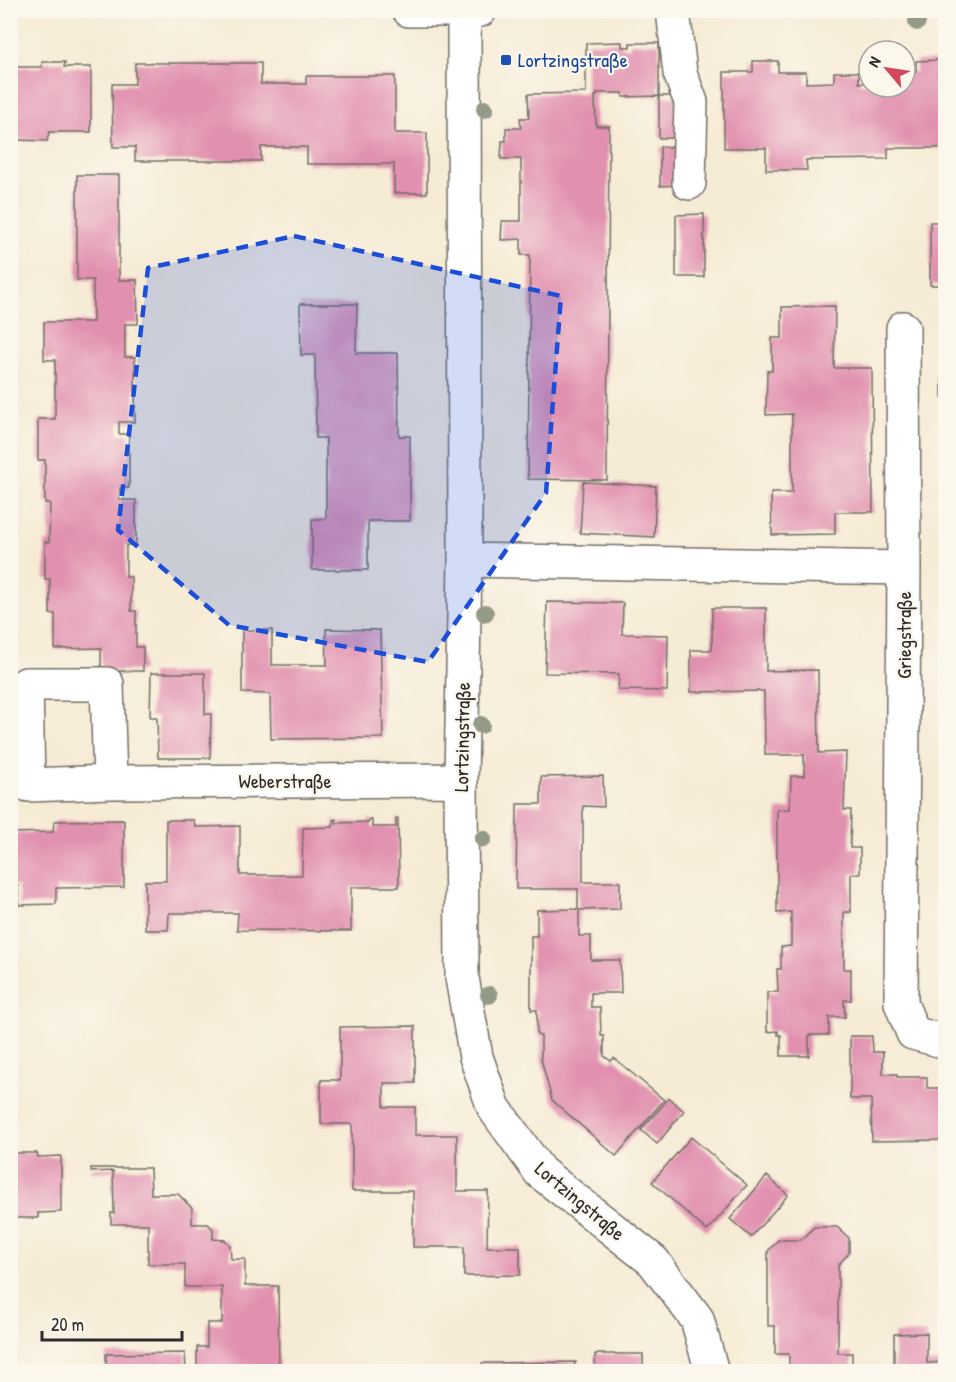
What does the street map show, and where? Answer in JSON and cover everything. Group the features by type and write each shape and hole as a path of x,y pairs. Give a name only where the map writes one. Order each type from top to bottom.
{"street":[{"path":"410,10 480,10"},
{"path":"674,10 680,73 691,102 689,183"},
{"name":"Lortzingstraße","path":"464,11 465,560 461,780 462,978 476,1057 494,1108 540,1172 653,1261 697,1319 712,1371"},
{"path":"903,328 904,568"},
{"name":"Griegstraße","path":"465,560 904,568 901,1003 913,1033 945,1042"},
{"name":"Weberstraße","path":"110,782 461,780"}],"highlighted area":[{"path":"294,236 561,296 546,493 428,662 229,625 118,530 148,268"}],"building":[{"path":"622,42 622,47 630,47 630,43 659,43 659,96 623,97 623,93 597,93 595,96 596,126 609,126 607,480 528,479 530,255 521,255 521,239 501,240 502,221 521,221 521,159 501,159 502,141 506,141 506,128 521,128 520,118 529,118 528,94 586,93 586,43"},
{"path":"941,60 941,71 945,71 945,148 888,148 888,159 806,160 807,170 766,170 766,148 724,148 724,72 753,72 753,61 778,61 778,72 806,72 806,83 834,82 834,72 857,72 857,99 917,99 917,61"},
{"path":"42,62 65,62 64,67 91,67 91,132 49,132 47,141 16,140 16,67 42,67"},
{"path":"135,63 261,63 261,84 306,84 306,76 395,76 395,133 427,133 427,193 394,193 394,164 307,164 307,147 261,147 261,161 135,161 135,147 113,147 112,84 135,84"},
{"path":"659,96 680,96 680,138 659,138"},
{"path":"660,147 680,147 680,185 660,186"},
{"path":"77,175 119,175 119,280 137,280 138,324 125,324 125,357 135,357 135,422 119,422 119,434 129,434 129,488 120,488 119,500 136,500 136,545 126,545 126,577 131,577 131,611 136,611 136,647 143,647 143,671 101,671 101,648 55,649 55,614 50,614 50,579 45,579 45,542 49,542 50,503 45,503 45,460 38,460 38,419 55,419 55,360 44,360 44,322 93,322 93,280 77,280"},
{"path":"704,214 704,277 676,277 676,215"},
{"path":"930,222 945,222 945,285 930,285"},
{"path":"300,304 357,304 356,353 398,353 399,436 410,436 410,521 368,521 368,570 312,570 312,519 326,519 326,438 316,438 315,355 301,355"},
{"path":"835,306 834,368 872,368 873,512 835,512 835,534 772,535 771,493 792,493 792,414 766,415 767,371 772,371 772,338 782,338 782,307"},
{"path":"945,354 945,397 942,397 942,355"},
{"path":"943,467 945,467 945,555 943,555"},
{"path":"583,482 656,486 654,537 580,533"},
{"path":"547,602 623,603 622,634 668,635 667,691 618,690 619,674 545,673"},
{"path":"712,608 766,608 766,671 818,670 819,753 846,752 844,810 851,810 850,848 860,848 860,874 851,874 851,912 844,912 844,969 851,969 851,1000 844,1000 845,1017 829,1017 829,1035 809,1035 809,1056 781,1056 781,1035 778,1035 778,1031 767,1032 767,992 778,992 777,969 781,969 781,947 791,946 791,912 777,913 777,810 790,809 791,776 804,776 804,755 765,755 764,691 691,692 691,650 712,650"},
{"path":"326,629 380,630 383,738 271,739 270,694 242,693 242,630 272,630 272,665 327,665"},
{"path":"151,673 205,673 205,714 211,714 210,758 158,758 157,717 150,717"},
{"path":"603,776 604,807 583,806 583,882 620,882 620,909 579,910 579,936 591,936 591,960 620,960 621,993 591,993 591,1007 600,1007 604,1056 611,1061 614,1058 664,1100 616,1156 552,1100 541,1059 541,1036 537,1035 537,1010 531,1010 531,936 537,936 537,910 578,909 578,889 516,889 517,804 541,804 541,777"},
{"path":"396,818 398,818 399,887 351,887 351,931 237,930 238,913 169,913 168,930 145,930 145,881 166,881 166,820 194,820 195,827 240,826 240,875 302,875 303,828 333,827 333,820 336,819 336,823 369,822 369,819 372,819 372,827 396,827"},
{"path":"124,820 124,887 56,888 56,904 19,905 18,886 10,886 10,833 53,832 54,821"},
{"path":"415,1026 415,1083 384,1083 384,1107 415,1107 415,1135 457,1135 457,1191 488,1191 487,1247 520,1247 520,1275 464,1276 464,1247 413,1247 413,1191 352,1191 352,1124 321,1124 321,1080 340,1080 340,1027"},
{"path":"850,1036 872,1036 873,1052 883,1052 883,1074 897,1074 897,1077 927,1077 927,1088 945,1088 945,1140 872,1141 871,1099 850,1099"},
{"path":"669,1098 684,1111 657,1144 641,1130"},
{"path":"691,1137 747,1185 707,1231 652,1182"},
{"path":"10,1153 37,1153 38,1157 61,1156 61,1212 38,1213 38,1218 10,1218"},
{"path":"91,1168 150,1168 151,1194 178,1194 192,1208 192,1224 208,1224 213,1229 213,1239 225,1240 230,1245 231,1259 245,1259 245,1286 278,1286 279,1371 197,1370 197,1347 207,1347 207,1323 222,1323 222,1287 185,1287 185,1264 148,1264 148,1224 111,1224 111,1213 114,1213 113,1171 91,1172"},
{"path":"767,1176 788,1195 751,1237 730,1219"},
{"path":"814,1227 837,1227 849,1238 849,1253 838,1265 838,1353 852,1353 852,1371 789,1371 789,1354 775,1354 775,1326 768,1326 768,1251 778,1240 801,1240"},
{"path":"927,1333 927,1363 945,1362 945,1371 894,1371 894,1334"},
{"path":"185,1353 186,1371 106,1371 106,1354"},
{"path":"595,1354 643,1354 643,1371 595,1371"},
{"path":"576,1362 574,1371 482,1371 482,1363"}],"place":[{"name":"Lortzingstraße","path":"506,60"}]}
